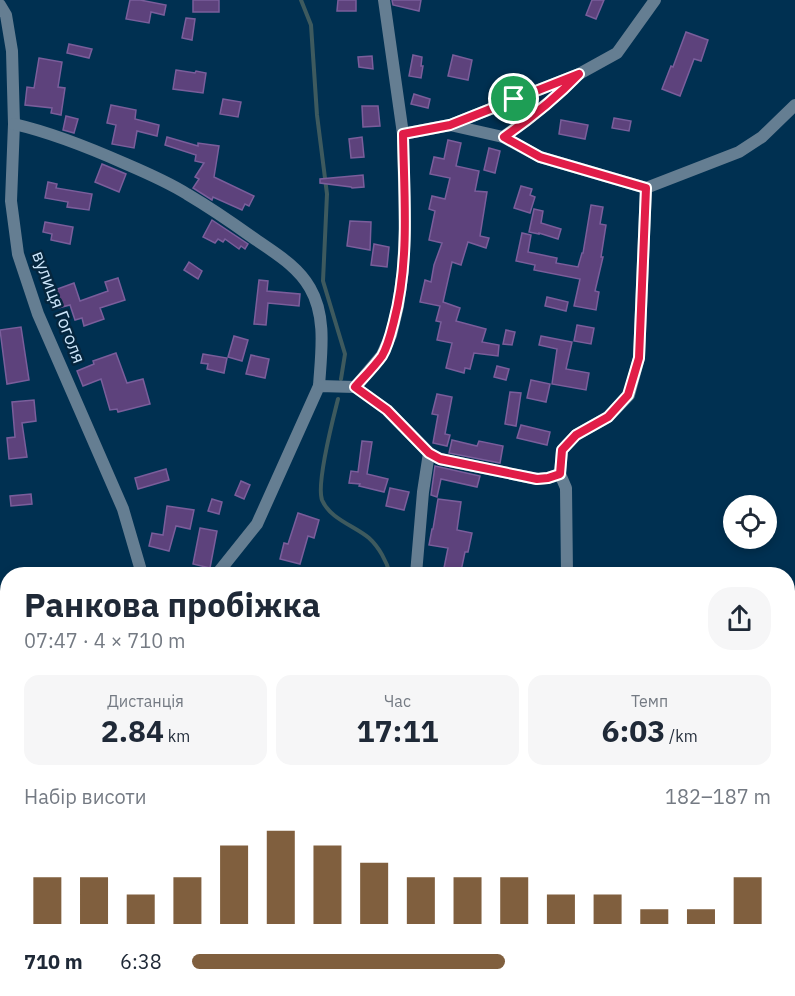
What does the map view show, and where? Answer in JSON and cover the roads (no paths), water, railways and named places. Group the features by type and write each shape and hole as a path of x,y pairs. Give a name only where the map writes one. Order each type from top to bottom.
{"street":[{"name":"вулиця Гоголя","path":"6,0 3,10 12,51 14,124 5,200 18,254 38,314 123,509 140,567"},
{"path":"355,387 382,355 391,335 403,270 405,229 403,134 384,0"},
{"path":"403,134 450,125 579,74 617,53 655,0"},
{"path":"504,137 556,97 579,74"},
{"path":"450,125 504,137 540,157 646,188 739,152 762,136 795,105"},
{"path":"14,124 74,142 186,193 294,268 310,288 321,317 319,386 257,524 223,567"},
{"path":"567,567 566,488 560,474 562,450 576,435 608,417 628,395 639,358 646,188"},
{"path":"319,386 355,387 387,410 429,453 440,459 537,479 560,474"},
{"path":"417,567 429,453"}],"waterway":[{"path":"301,0 311,25 317,115 327,194 323,281 345,354 341,379"},
{"path":"338,399 323,466 322,500 337,517 373,542 388,567"}]}
